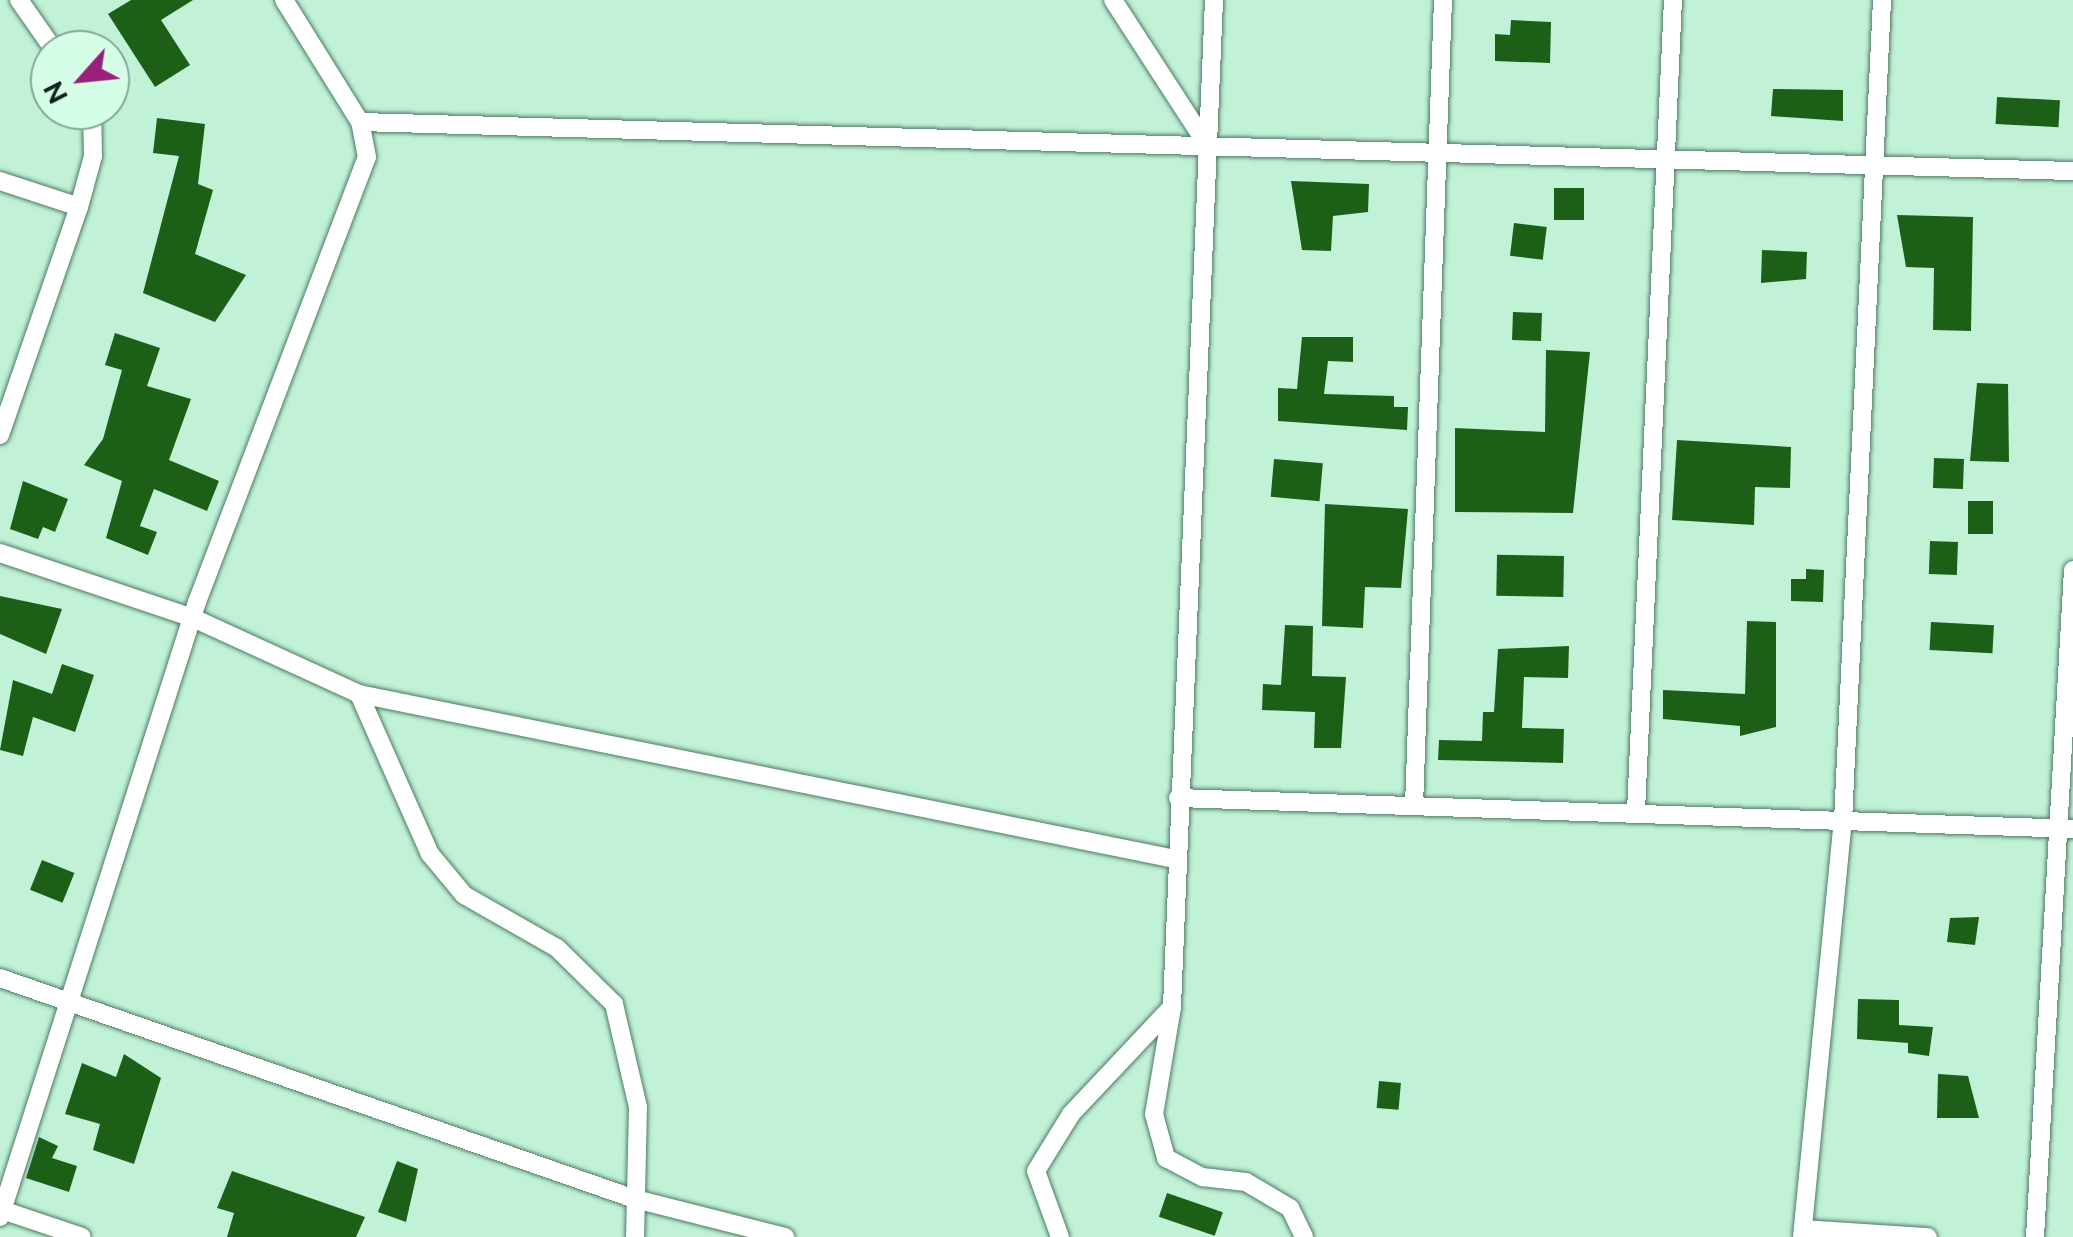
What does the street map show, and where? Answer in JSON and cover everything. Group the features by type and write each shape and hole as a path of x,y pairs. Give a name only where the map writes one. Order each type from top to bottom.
{"street":[{"path":"20,0 40,30"},
{"path":"82,1237 1,1214 193,618 366,157 360,122 284,0"},
{"path":"1113,0 1208,146"},
{"path":"1214,0 1174,859 1172,1007 1154,1114 1166,1158 1275,1199 1304,1237"},
{"path":"1414,806 1443,0"},
{"path":"1636,811 1673,0"},
{"path":"1882,0 1843,820 1802,1233 1928,1237"},
{"path":"360,122 2073,172"},
{"path":"0,435 80,207 93,156 92,130"},
{"path":"0,181 80,207"},
{"path":"0,553 193,618 358,694 1174,859"},
{"path":"2036,1237 2066,828 2073,570"},
{"path":"358,694 430,854 464,895 557,948 614,1004 638,1106 634,1237"},
{"path":"1178,798 2066,828"},
{"path":"0,978 636,1199 784,1237"},
{"path":"1060,1237 1036,1171 1071,1114 1172,1007"}],"building":[{"path":"131,0 193,0 161,20 190,65 155,87 130,48 130,30 118,30 108,14"},
{"path":"1511,20 1551,22 1550,63 1495,61 1495,34 1510,35"},
{"path":"1773,89 1843,90 1843,121 1771,116"},
{"path":"1997,97 2060,100 2059,127 1996,124"},
{"path":"157,118 205,124 198,184 213,190 195,254 246,275 215,322 143,293 179,156 153,153"},
{"path":"1291,181 1369,184 1368,212 1333,216 1331,251 1302,250"},
{"path":"1554,188 1584,188 1584,220 1554,220"},
{"path":"1897,215 1973,217 1971,331 1933,330 1934,268 1906,267"},
{"path":"1514,223 1547,227 1543,260 1510,256"},
{"path":"1762,250 1807,252 1806,279 1761,283"},
{"path":"1513,312 1542,313 1541,341 1512,340"},
{"path":"115,333 160,348 147,386 191,399 169,460 219,481 207,511 154,489 140,526 157,532 148,555 106,538 122,481 84,465 103,439 122,370 105,365"},
{"path":"1302,337 1353,337 1353,362 1328,361 1324,394 1394,396 1394,407 1408,407 1407,430 1278,421 1278,388 1297,389"},
{"path":"1546,350 1590,352 1573,513 1455,512 1455,428 1545,432"},
{"path":"1977,383 2008,384 2009,462 1970,461"},
{"path":"1677,440 1791,447 1790,488 1755,487 1754,525 1672,520"},
{"path":"1934,458 1964,459 1963,489 1933,488"},
{"path":"1274,459 1323,463 1320,501 1271,497"},
{"path":"23,481 68,499 55,532 43,527 38,539 10,529"},
{"path":"1968,501 1993,501 1993,534 1968,534"},
{"path":"1325,504 1408,509 1401,588 1365,587 1363,628 1322,626"},
{"path":"1930,541 1958,542 1957,575 1929,574"},
{"path":"1497,555 1564,556 1563,597 1496,596"},
{"path":"1806,569 1824,570 1823,602 1791,601 1791,579 1806,579"},
{"path":"0,596 62,609 46,654 0,634"},
{"path":"1747,621 1776,622 1776,727 1740,736 1740,726 1663,719 1663,690 1745,694"},
{"path":"1931,622 1994,625 1992,653 1930,650"},
{"path":"1285,625 1313,626 1312,676 1346,677 1341,748 1314,748 1315,712 1262,710 1263,684 1281,685"},
{"path":"1569,646 1568,678 1524,677 1522,728 1564,729 1563,763 1438,760 1439,740 1482,741 1483,712 1494,712 1498,649"},
{"path":"62,664 94,675 75,732 33,717 23,756 0,750 13,680 52,694"},
{"path":"42,860 74,873 62,903 30,890"},
{"path":"1979,917 1975,945 1947,942 1950,918"},
{"path":"1858,999 1899,1000 1899,1025 1933,1027 1929,1056 1908,1053 1908,1043 1857,1039"},
{"path":"124,1054 161,1078 134,1164 93,1150 100,1124 65,1114 82,1063 116,1077"},
{"path":"1938,1074 1968,1076 1979,1118 1937,1118"},
{"path":"1379,1081 1401,1083 1399,1110 1377,1108"},
{"path":"39,1137 58,1146 52,1158 77,1166 69,1192 26,1178"},
{"path":"397,1161 418,1169 406,1222 378,1212"},
{"path":"232,1171 365,1217 356,1237 227,1237 234,1213 217,1208"},
{"path":"1167,1193 1223,1212 1215,1236 1159,1217"}]}
